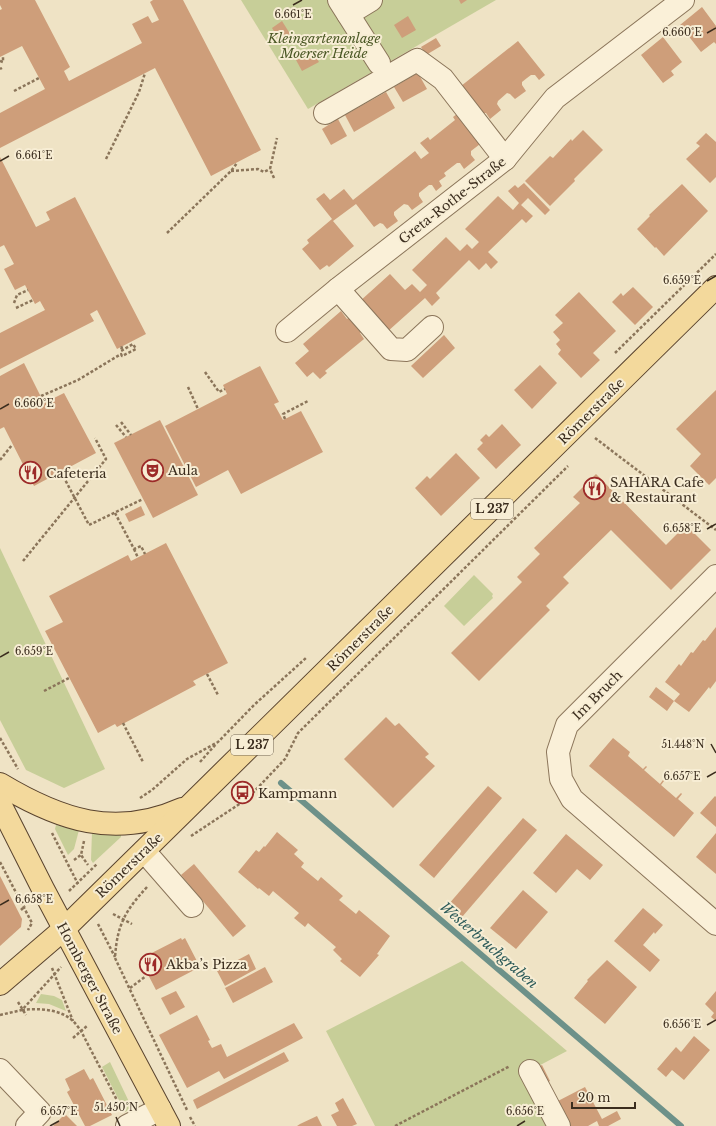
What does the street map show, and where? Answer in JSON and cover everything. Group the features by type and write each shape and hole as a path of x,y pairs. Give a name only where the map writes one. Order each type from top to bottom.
{"main road":[{"name":"Römerstraße","path":"0,984 64,929 88,905 150,858 191,805 716,287"},
{"path":"0,784 50,811 100,824 140,823 165,817 191,805"},
{"name":"Homberger Straße","path":"1,807 164,1117"}],"street":[{"path":"371,0 344,7 378,63"},
{"name":"Greta-Rothe-Straße","path":"286,331 505,159 555,98 683,0"},
{"path":"325,113 417,60 443,80 505,159"},
{"path":"338,289 391,349 407,350 432,327"},
{"name":"Im Bruch","path":"716,576 567,725 558,752 561,779 572,799 716,924"},
{"path":"150,858 192,906"},
{"path":"521,1068 559,1126"},
{"path":"0,1070 40,1112 27,1126"},
{"path":"128,1125 164,1117"}],"path":[{"path":"0,61 3,62 3,56"},
{"path":"106,159 138,92 145,73"},
{"path":"14,91 39,78"},
{"path":"274,178 270,169 277,138"},
{"path":"167,233 231,171 237,163"},
{"path":"231,171 258,169 264,172 270,169"},
{"path":"611,357 716,254"},
{"path":"14,303 16,295 28,290"},
{"path":"16,308 33,300"},
{"path":"41,396 78,380 120,354 122,356 136,349 133,344 121,351 122,346"},
{"path":"205,372 219,392 225,389"},
{"path":"188,387 198,409"},
{"path":"285,419 283,414 308,401"},
{"path":"120,422 131,435"},
{"path":"116,425 126,437"},
{"path":"601,433 596,438 716,530"},
{"path":"22,561 106,459 95,438"},
{"path":"0,460 12,445"},
{"path":"190,838 247,798 285,759 298,733 573,461"},
{"path":"61,472 90,525 143,499"},
{"path":"114,513 138,558"},
{"path":"134,549 141,546 145,554"},
{"path":"139,799 152,790 187,759 218,742 254,705 308,656"},
{"path":"207,674 218,694"},
{"path":"44,691 69,678"},
{"path":"123,723 143,762"},
{"path":"0,738 22,775"},
{"path":"38,805 130,988 194,1126"},
{"path":"74,860 81,854 88,865"},
{"path":"115,958 118,930 123,919 132,902 151,883 150,858"},
{"path":"0,862 32,923 73,1021 81,1031 128,1125"},
{"path":"21,910 24,907"},
{"path":"113,914 132,924"},
{"path":"23,935 32,923"},
{"path":"130,988 146,976"},
{"path":"18,1002 26,1015"},
{"path":"22,1010 33,1008 47,1010 62,1014 73,1021"},
{"path":"73,1038 87,1026"},
{"path":"395,1126 521,1068"}],"green space":[{"name":"Kleingartenanlage Moerser Heide","path":"241,0 496,0 308,109"},
{"path":"0,548 105,769 64,788 26,770 0,720"},
{"path":"474,575 493,594 493,598 464,626 444,606"},
{"path":"56,825 79,830 74,849 68,855 55,829"},
{"path":"92,832 121,834 121,837 93,863 91,860"},
{"path":"462,961 567,1051 525,1073 552,1126 375,1126 326,1031"},
{"path":"41,994 54,996 62,1000 66,1011 49,1004 36,1003"},
{"path":"110,1062 132,1108 125,1112 102,1067"}],"building":[{"path":"0,0 35,0 70,67 64,71 69,81 142,43 132,24 148,16 152,23 159,20 150,2 153,0 183,0 261,150 211,176 155,68 0,148 0,113 45,89 22,46 0,57 0,10 2,9"},
{"path":"459,0 467,0 461,4"},
{"path":"702,7 716,26 716,44 714,42 701,52 680,25"},
{"path":"408,16 416,30 402,38 394,25"},
{"path":"282,21 292,37 282,44 272,28"},
{"path":"663,37 682,62 671,71 674,75 663,83 641,55"},
{"path":"436,38 441,46 426,55 421,47"},
{"path":"518,41 545,75 539,80 535,75 531,75 522,82 522,85 526,91 515,99 507,93 498,101 497,104 501,110 490,119 486,113 483,113 456,90"},
{"path":"312,51 319,62 302,71 296,60"},
{"path":"418,73 427,89 403,102 394,87"},
{"path":"386,92 395,108 354,132 345,115"},
{"path":"461,111 484,141 471,151 471,155 475,160 464,169 460,163 457,163 444,173 446,176 439,181 442,186 436,191 432,185 429,185 419,193 419,196 423,202 412,210 408,205 404,204 394,212 394,215 398,221 387,229 380,223 374,227 356,204 333,221 354,246 329,267 327,265 320,270 302,249 309,243 307,240 332,219 316,199 324,193 330,200 344,189 353,200 415,151 421,159 429,153 420,143 428,137 430,140 455,120 453,117"},
{"path":"338,119 347,136 331,145 322,129"},
{"path":"583,130 603,150 550,206 525,181 550,156 553,158 571,139 572,141"},
{"path":"706,133 716,142 716,177 710,183 686,159 700,146 696,143"},
{"path":"0,157 36,227 50,220 46,212 75,197 146,334 117,349 97,310 90,314 94,321 0,369 0,333 45,310 40,301 35,304 25,285 15,290 4,269 14,264 4,245 0,247"},
{"path":"524,183 550,210 545,215 528,198 521,205 533,216 526,223 522,219 488,252 498,262 491,269 486,263 479,270 469,260 436,293 440,298 432,306 425,298 387,332 359,302 390,274 405,290 412,284 420,292 427,285 412,270 446,237 460,251 467,244 472,249 479,242 465,229 498,196 513,210 519,203 508,191 515,185 518,188"},
{"path":"682,184 708,211 664,256 637,229 650,216 649,215"},
{"path":"633,287 653,307 635,325 612,302 621,293 623,296"},
{"path":"579,292 616,331 593,353 600,360 581,378 558,354 561,350 556,344 560,340 553,332 563,323 555,315"},
{"path":"341,311 347,319 355,313 367,327 360,333 364,339 325,371 327,373 320,379 313,372 307,377 295,363 309,351 303,344"},
{"path":"444,335 455,348 423,378 411,366"},
{"path":"24,363 44,403 64,393 96,453 34,486 4,427 0,429 0,376"},
{"path":"540,365 557,383 532,409 514,390"},
{"path":"260,366 279,402 274,404 283,420 301,411 323,452 241,494 228,470 196,487 165,426 227,394 223,385"},
{"path":"716,390 716,478 709,485 690,466 701,454 676,429"},
{"path":"160,420 198,495 153,518 114,443"},
{"path":"502,424 521,445 496,469 477,449 483,443 480,440 486,434 489,437"},
{"path":"456,453 480,478 441,516 415,488 427,476 430,479"},
{"path":"596,474 666,545 686,525 711,550 671,590 611,530 563,577 569,583 546,606 550,610 479,681 451,653 522,582 517,577 540,554 534,548 580,503 573,497"},
{"path":"141,506 145,515 129,522 125,514"},
{"path":"166,543 228,663 193,681 196,685 117,727 115,724 98,733 45,631 63,622 49,596 128,555 131,561"},
{"path":"716,627 716,681 710,689 709,687 689,712 674,701 680,694 665,682 679,664 681,666 691,652 693,653 703,640 705,641"},
{"path":"656,687 674,701 667,711 649,697"},
{"path":"386,717 395,726 399,723 429,754 425,757 435,766 393,808 344,759"},
{"path":"613,738 630,752 628,756 643,769 646,766 647,767 644,770 660,784 663,780 664,781 661,785 676,798 681,793 682,794 678,799 694,813 674,837 589,766"},
{"path":"488,786 502,798 434,878 419,865"},
{"path":"715,796 716,797 716,827 700,813"},
{"path":"523,818 537,830 462,917 448,905"},
{"path":"277,832 298,850 294,854 304,863 301,867 318,881 321,877 343,896 339,900 356,914 359,910 390,936 377,954 379,955 360,977 340,961 342,959 333,950 336,947 308,923 305,927 294,918 299,913 273,891 269,896 238,872 256,850 259,852 264,846 265,847"},
{"path":"716,833 716,874 696,857"},
{"path":"566,834 603,865 590,880 577,869 556,893 533,873"},
{"path":"194,864 246,926 233,937 181,875"},
{"path":"0,876 22,919 21,927 0,946"},
{"path":"523,890 548,912 516,949 490,928"},
{"path":"643,908 663,925 655,934 654,932 643,945 660,960 650,972 614,941"},
{"path":"181,938 182,940 185,938 200,967 156,990 140,959"},
{"path":"249,954 256,969 225,986 217,971"},
{"path":"607,960 637,987 605,1024 574,998 588,981 587,980"},
{"path":"265,967 273,982 233,1003 225,988"},
{"path":"176,991 185,1007 170,1015 161,998"},
{"path":"716,991 716,1021 711,1017 714,1013 705,1004"},
{"path":"197,1015 210,1040 208,1041 212,1048 221,1044 227,1057 294,1023 303,1038 224,1079 219,1071 187,1088 159,1035"},
{"path":"694,1036 710,1050 684,1080 672,1070 666,1077 657,1069 676,1047 681,1052"},
{"path":"284,1052 289,1061 197,1109 193,1100"},
{"path":"542,1065 550,1081 542,1085 534,1069"},
{"path":"84,1069 90,1080 93,1078 112,1115 90,1126 85,1126 67,1092 70,1090 65,1079"},
{"path":"585,1087 602,1119 617,1111 621,1119 608,1126 599,1126 597,1121 588,1126 568,1126 556,1102"},
{"path":"343,1098 357,1124 352,1126 337,1126 331,1115 339,1111 335,1103"},
{"path":"65,1114 77,1126 53,1126"},
{"path":"317,1116 322,1126 297,1126 300,1124"}],"waterway":[{"name":"Westerbruchgraben","path":"281,783 681,1126"}],"place":[{"name":"Aula","path":"153,470"},
{"name":"Cafeteria","path":"30,473"},
{"name":"SAHARA Cafe & Restaurant","path":"595,489"},
{"name":"Kampmann","path":"243,793"},
{"name":"Akba’s Pizza","path":"150,964"}]}
